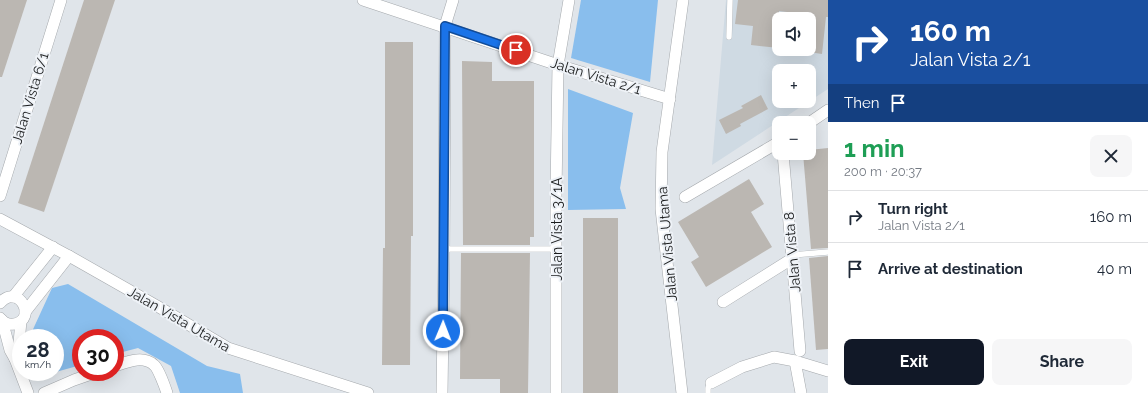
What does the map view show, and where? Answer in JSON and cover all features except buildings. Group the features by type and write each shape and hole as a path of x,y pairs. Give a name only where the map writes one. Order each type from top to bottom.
{"street":[{"name":"Jalan Vista 6/1","path":"0,196 60,0"},
{"name":"Jalan Vista 2/1","path":"363,0 445,26 558,65 670,99"},
{"path":"442,393 445,26 453,0"},
{"name":"Jalan Vista 3/1A","path":"556,393 558,65 569,0"},
{"name":"Jalan Vista Utama","path":"682,393 662,209 662,152 683,0"},
{"path":"816,118 828,110"},
{"path":"686,198 772,146"},
{"name":"Jalan Vista 8","path":"784,160 800,351"},
{"name":"Jalan Vista Utama","path":"0,219 69,256 228,348 368,393"},
{"path":"0,303 4,299 12,296 53,247"},
{"path":"1,319 6,323 16,323 69,256"},
{"path":"723,302 792,256"},
{"path":"12,296 18,298 25,306 21,329"},
{"path":"1,319 12,354"},
{"path":"710,388 742,367 774,357 795,361 828,371"},
{"path":"124,362 130,360 146,360 155,365 167,393"},
{"path":"795,361 801,393"},
{"path":"23,381 28,393"},
{"path":"44,393 72,381"}],"lane":[{"path":"728,36 730,0"},
{"path":"444,249 556,249"},
{"path":"792,256 828,252"}],"shaded area":[{"path":"581,0 658,0 650,82 571,58"},
{"path":"726,0 828,0 828,89 816,97 816,64 772,64 772,108 799,108 787,116 772,116 772,126 712,165"},
{"path":"568,89 633,113 620,188 626,209 568,210"},
{"path":"68,284 207,366 240,374 243,393 180,393 171,366 138,348 124,352 124,329 72,329 72,368 64,370 64,329 33,329 52,288"}],"route":[{"path":"443,331 445,26 516,50"}]}
